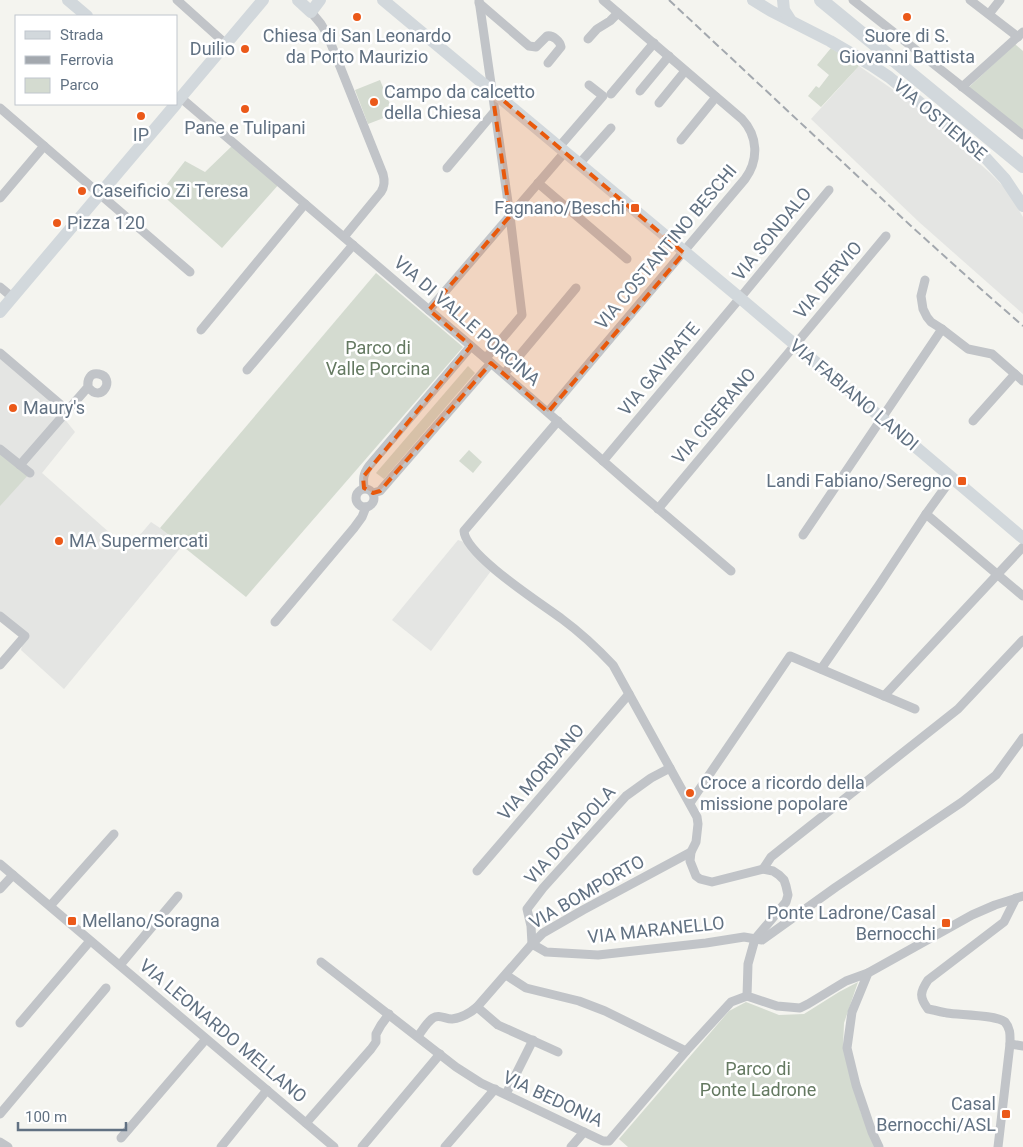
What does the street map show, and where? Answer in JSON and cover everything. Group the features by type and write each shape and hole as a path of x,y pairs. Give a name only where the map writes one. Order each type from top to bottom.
{"main road":[{"path":"821,0 1023,166"}],"street":[{"path":"68,0 86,15"},
{"path":"177,0 226,44"},
{"path":"178,99 264,0"},
{"path":"298,0 311,12 327,34 385,181 381,192 344,237"},
{"path":"311,12 320,0"},
{"name":"VIA FABIANO LANDI","path":"383,0 952,478 1021,532"},
{"name":"VIA COSTANTINO BESCHI","path":"548,412 745,179 754,161 755,144 753,136 750,128 742,118 603,0"},
{"name":"VIA OSTIENSE","path":"754,0 881,71 983,155 1005,179 1023,206"},
{"path":"783,0 784,10 791,21"},
{"path":"853,0 1023,135"},
{"path":"962,87 1020,35 970,0"},
{"path":"988,14 1000,0"},
{"path":"373,493 380,490 488,361 522,315 510,216 479,1"},
{"path":"479,1 529,46 536,47 547,36 553,37 560,43 561,47 548,63"},
{"path":"588,40 597,29 610,21 618,13"},
{"path":"611,94 654,43"},
{"path":"640,90 669,56"},
{"path":"658,103 685,71"},
{"path":"429,310 538,183 602,96 589,85"},
{"path":"681,140 716,97"},
{"name":"VIA DI VALLE PORCINA","path":"178,101 344,237 731,570"},
{"path":"0,312 173,105"},
{"path":"0,108 190,272"},
{"path":"447,168 495,111"},
{"path":"579,164 611,128"},
{"path":"0,198 44,146"},
{"path":"538,183 628,259"},
{"name":"VIA SONDALO","path":"740,298 829,190"},
{"path":"202,330 305,204"},
{"name":"VIA DERVIO","path":"795,345 886,236"},
{"path":"247,370 353,245"},
{"path":"925,280 921,296 923,309 931,322 968,349 992,354 1023,382"},
{"path":"0,287 12,297"},
{"path":"504,374 576,288"},
{"name":"VIA GAVIRATE","path":"603,461 740,298"},
{"path":"803,535 942,329"},
{"name":"VIA CISERANO","path":"658,508 795,345"},
{"path":"364,488 364,472 471,346"},
{"path":"0,353 68,411"},
{"path":"973,421 1015,374"},
{"path":"20,465 88,387"},
{"path":"558,421 464,531 464,537 482,558 509,581 596,646 613,665 697,817 696,842 691,852 690,861 696,876 700,880 712,882 763,869 773,871 784,880 788,896 786,902 755,939 748,964 747,996 777,1006 800,1008 846,981 868,972 972,915 1019,897"},
{"path":"0,449 30,473"},
{"path":"821,669 952,478"},
{"path":"275,622 354,528 366,507 374,501 371,490 364,488 358,491 356,498 359,505 366,507"},
{"path":"926,514 1023,596"},
{"path":"884,696 1023,547"},
{"path":"0,616 25,636 0,665"},
{"path":"763,869 771,857 958,709 1023,640"},
{"path":"690,803 790,656 915,710"},
{"name":"VIA MORDANO","path":"477,871 629,694"},
{"path":"755,939 762,940 836,887 962,802 996,775 1023,738"},
{"name":"VIA DOVADOLA","path":"532,944 528,909 543,888 626,796 651,778 670,768"},
{"path":"50,906 114,834"},
{"name":"VIA BOMPORTO","path":"418,1036 435,1016 454,1019 469,1013 477,1007 543,933 691,852"},
{"name":"VIA LEONARDO MELLANO","path":"0,864 334,1147"},
{"path":"0,889 13,875"},
{"path":"120,965 178,896"},
{"path":"998,1147 1010,1044 1008,1026 1003,1020 928,1009 922,1000 922,988 928,980 1004,922 1019,897"},
{"name":"VIA MARANELLO","path":"532,944 546,952 598,955 744,937 755,939"},
{"path":"20,1023 90,941"},
{"name":"VIA BEDONIA","path":"321,962 456,1067 482,1083 612,1145 686,1051 731,1002 747,996"},
{"path":"868,972 852,1012 847,1048 859,1095 879,1147"},
{"path":"506,975 526,988 579,1001 605,1011 686,1051"},
{"path":"0,1114 106,988"},
{"path":"477,1007 498,1025 558,1052"},
{"path":"306,1123 371,1049 376,1042 376,1034 389,1014"},
{"path":"121,1138 206,1039"},
{"path":"506,1094 532,1040"},
{"path":"1010,1044 1023,1046"},
{"path":"362,1147 440,1054"},
{"path":"445,1147 495,1089"},
{"path":"221,1147 267,1090"},
{"path":"571,1147 584,1132"},
{"path":"0,1142 8,1147"}],"highlighted area":[{"path":"492,91 684,253 548,412 491,363 380,491 373,493 364,488 363,477 471,346 429,310 510,216"}],"shaded area":[{"path":"859,66 905,98 1007,190 1023,217 1023,314 919,222 811,119"},
{"path":"0,353 68,411 63,417 75,432 42,473 128,549 151,522 182,546 64,689 21,650 25,636 0,615"},
{"path":"458,540 464,542 491,571 431,651 392,620"}],"green space":[{"path":"1015,44 1023,51 1023,130 968,88"},
{"path":"831,48 859,66 821,107 808,96 816,86 819,88 829,75 817,65"},
{"name":"Campo da calcetto della Chiesa","path":"380,80 394,114 368,124 355,90"},
{"path":"234,144 280,183 222,248 160,193 185,161 205,172"},
{"name":"Parco di Valle Porcina","path":"376,273 463,347 246,597 160,528"},
{"path":"468,366 475,373 384,479 376,473"},
{"path":"0,449 30,473 0,506"},
{"path":"469,450 482,462 473,473 459,461"},
{"name":"Parco di Ponte Ladrone","path":"858,982 844,1023 843,1047 861,1113 876,1147 628,1147 619,1139 729,1011 746,1002 779,1015 804,1014"}],"railway":[{"path":"669,0 911,226 1023,326"}],"place":[{"name":"Chiesa di San Leonardo da Porto Maurizio","path":"357,17"},
{"name":"Suore di S. Giovanni Battista","path":"907,17"},
{"name":"Duilio","path":"245,49"},
{"name":"Campo da calcetto della Chiesa","path":"374,102"},
{"name":"Pane e Tulipani","path":"245,109"},
{"name":"IP","path":"141,116"},
{"name":"Caseificio Zi Teresa","path":"82,191"},
{"name":"Fagnano/Beschi","path":"635,208"},
{"name":"Pizza 120","path":"57,223"},
{"name":"Maury's","path":"13,408"},
{"name":"Landi Fabiano/Seregno","path":"962,481"},
{"name":"MA Supermercati","path":"59,541"},
{"name":"Croce a ricordo della missione popolare","path":"690,793"},
{"name":"Mellano/Soragna","path":"72,921"},
{"name":"Ponte Ladrone/Casal Bernocchi","path":"946,923"},
{"name":"Casal Bernocchi/ASL","path":"1006,1114"}]}
